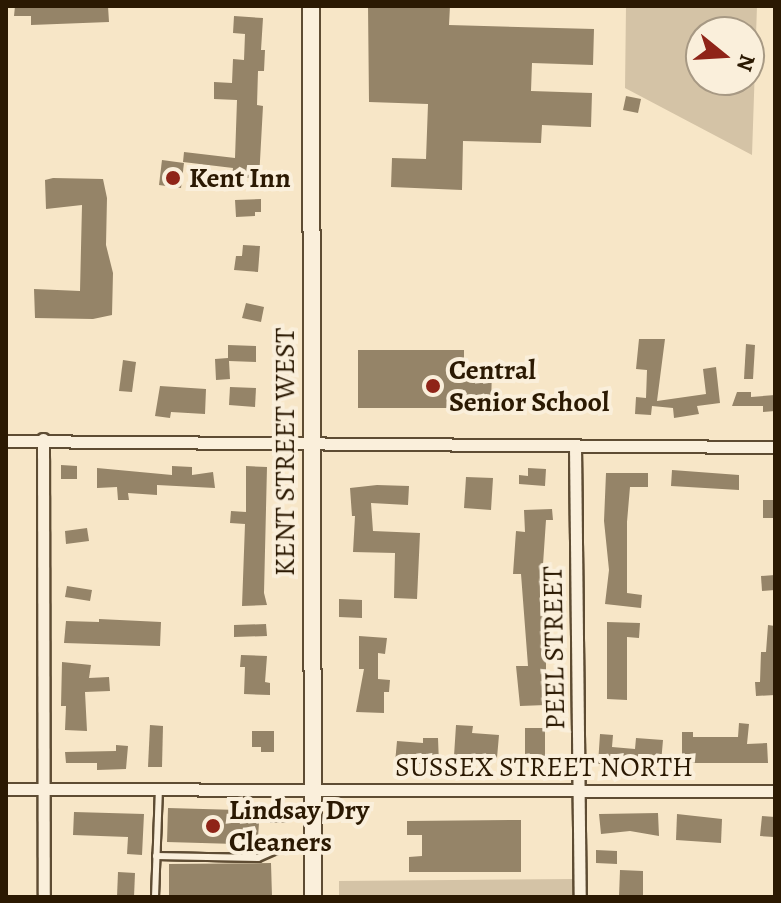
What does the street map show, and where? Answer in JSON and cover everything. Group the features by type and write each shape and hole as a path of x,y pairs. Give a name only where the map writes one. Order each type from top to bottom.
{"main road":[{"name":"KENT STREET WEST","path":"311,6 313,897"}],"street":[{"path":"43,439 44,897"},
{"path":"6,441 43,439 310,446 775,447"},
{"name":"PEEL STREET","path":"575,446 580,897"},
{"name":"SUSSEX STREET NORTH","path":"6,789 775,791"}],"lane":[{"path":"155,897 159,790"},
{"path":"156,856 258,858 292,843 313,844"}],"shaded area":[{"path":"626,6 757,6 757,16 685,16 685,96 754,96 752,155 625,88"},
{"path":"575,879 575,897 339,897 339,881"}],"building":[{"path":"15,6 108,6 109,22 31,25 31,16 14,16"},
{"path":"368,6 450,6 449,25 594,29 593,65 532,63 531,91 592,93 591,127 542,125 541,143 463,141 462,190 391,187 392,158 426,159 428,104 369,102"},
{"path":"234,16 263,18 261,50 265,50 264,71 258,71 257,105 263,106 259,179 232,176 233,168 183,162 184,152 235,158 237,100 214,99 214,82 232,83 233,59 244,60 245,34 233,33"},
{"path":"626,96 641,99 638,113 623,110"},
{"path":"162,160 184,163 181,188 159,185"},
{"path":"103,179 107,198 106,245 113,273 112,315 93,319 35,318 34,289 80,291 82,205 46,209 45,180"},
{"path":"261,199 261,212 255,212 255,216 236,217 235,200"},
{"path":"243,245 260,246 258,272 234,270 236,256 242,256"},
{"path":"246,303 264,307 261,322 242,318"},
{"path":"639,339 665,339 657,401 706,394 703,369 716,367 720,403 697,406 699,414 674,418 673,408 652,406 651,415 635,414 636,397 646,398 647,370 636,369"},
{"path":"746,344 755,345 753,379 744,379"},
{"path":"228,345 256,346 256,362 229,361 230,379 216,380 215,359 228,358"},
{"path":"358,350 464,350 464,367 492,367 491,408 358,408"},
{"path":"123,360 136,362 132,392 119,391"},
{"path":"160,386 206,389 205,414 171,412 170,418 155,416"},
{"path":"230,387 256,388 255,407 229,405"},
{"path":"737,392 751,392 751,397 775,395 775,411 763,412 763,406 732,406"},
{"path":"61,465 77,466 77,479 61,479"},
{"path":"172,466 192,467 192,475 213,472 215,488 157,485 157,495 128,493 129,500 118,500 117,487 97,488 97,468 172,475"},
{"path":"246,466 267,467 264,593 267,605 242,606 245,524 230,523 231,511 246,512"},
{"path":"528,468 546,469 545,486 519,484 519,475 528,476"},
{"path":"672,470 739,475 739,490 671,486"},
{"path":"606,473 648,473 648,487 630,487 627,522 627,593 642,595 641,608 605,604 609,570 604,521"},
{"path":"466,477 493,478 491,510 464,508"},
{"path":"409,486 408,505 371,503 373,531 420,533 417,599 394,598 395,553 353,552 355,516 352,516 350,488"},
{"path":"763,500 775,500 775,518 763,518"},
{"path":"552,509 553,520 546,520 541,594 546,594 546,705 520,706 516,666 528,666 521,574 513,574 516,531 525,532 524,510"},
{"path":"87,528 89,541 66,544 65,531"},
{"path":"775,575 775,590 762,591 761,576"},
{"path":"67,586 92,590 90,601 65,597"},
{"path":"339,599 362,600 362,618 339,617"},
{"path":"99,619 161,622 160,646 64,643 66,621 99,622"},
{"path":"607,622 640,623 639,638 627,637 627,700 607,699"},
{"path":"266,624 267,636 234,637 234,625"},
{"path":"768,625 775,626 775,695 756,696 755,682 760,682 761,652 766,652"},
{"path":"359,636 387,638 385,654 378,653 378,679 390,680 389,692 384,692 384,713 356,712 364,669 359,669"},
{"path":"241,655 267,656 265,682 270,683 270,695 244,694 245,667 240,667"},
{"path":"62,662 91,665 89,678 109,677 110,691 85,692 87,731 65,730 66,706 61,706"},
{"path":"739,723 749,724 747,744 767,743 768,763 682,763 682,732 693,732 693,737 738,737"},
{"path":"150,725 163,726 162,767 148,767"},
{"path":"456,725 473,726 472,733 499,735 497,758 454,756"},
{"path":"525,728 545,728 545,756 525,756"},
{"path":"252,731 274,731 274,752 261,752 261,747 252,747"},
{"path":"600,734 613,735 612,747 635,749 636,738 663,740 661,763 598,764"},
{"path":"423,738 438,738 439,764 395,763 397,741 423,743"},
{"path":"116,745 128,746 126,769 97,770 97,763 66,763 65,752 116,751"},
{"name":"Lindsay Dry Cleaners","path":"168,808 274,811 286,808 287,823 259,823 257,852 236,852 236,844 167,842"},
{"path":"74,812 144,814 142,855 127,854 128,837 73,835"},
{"path":"658,813 659,836 630,831 601,834 599,814"},
{"path":"677,814 722,819 721,843 676,840"},
{"path":"762,816 775,817 774,837 760,836"},
{"path":"521,820 521,872 409,872 409,857 422,856 422,835 407,835 407,821"},
{"path":"596,850 617,851 617,864 596,863"},
{"path":"271,863 272,897 169,897 169,864"},
{"path":"620,870 643,871 643,897 619,897"},
{"path":"118,872 135,873 134,897 117,897"}],"place":[{"name":"Kent Inn","path":"173,178"},
{"name":"Central Senior School","path":"433,386"},
{"name":"Lindsay Dry Cleaners","path":"213,826"}]}
